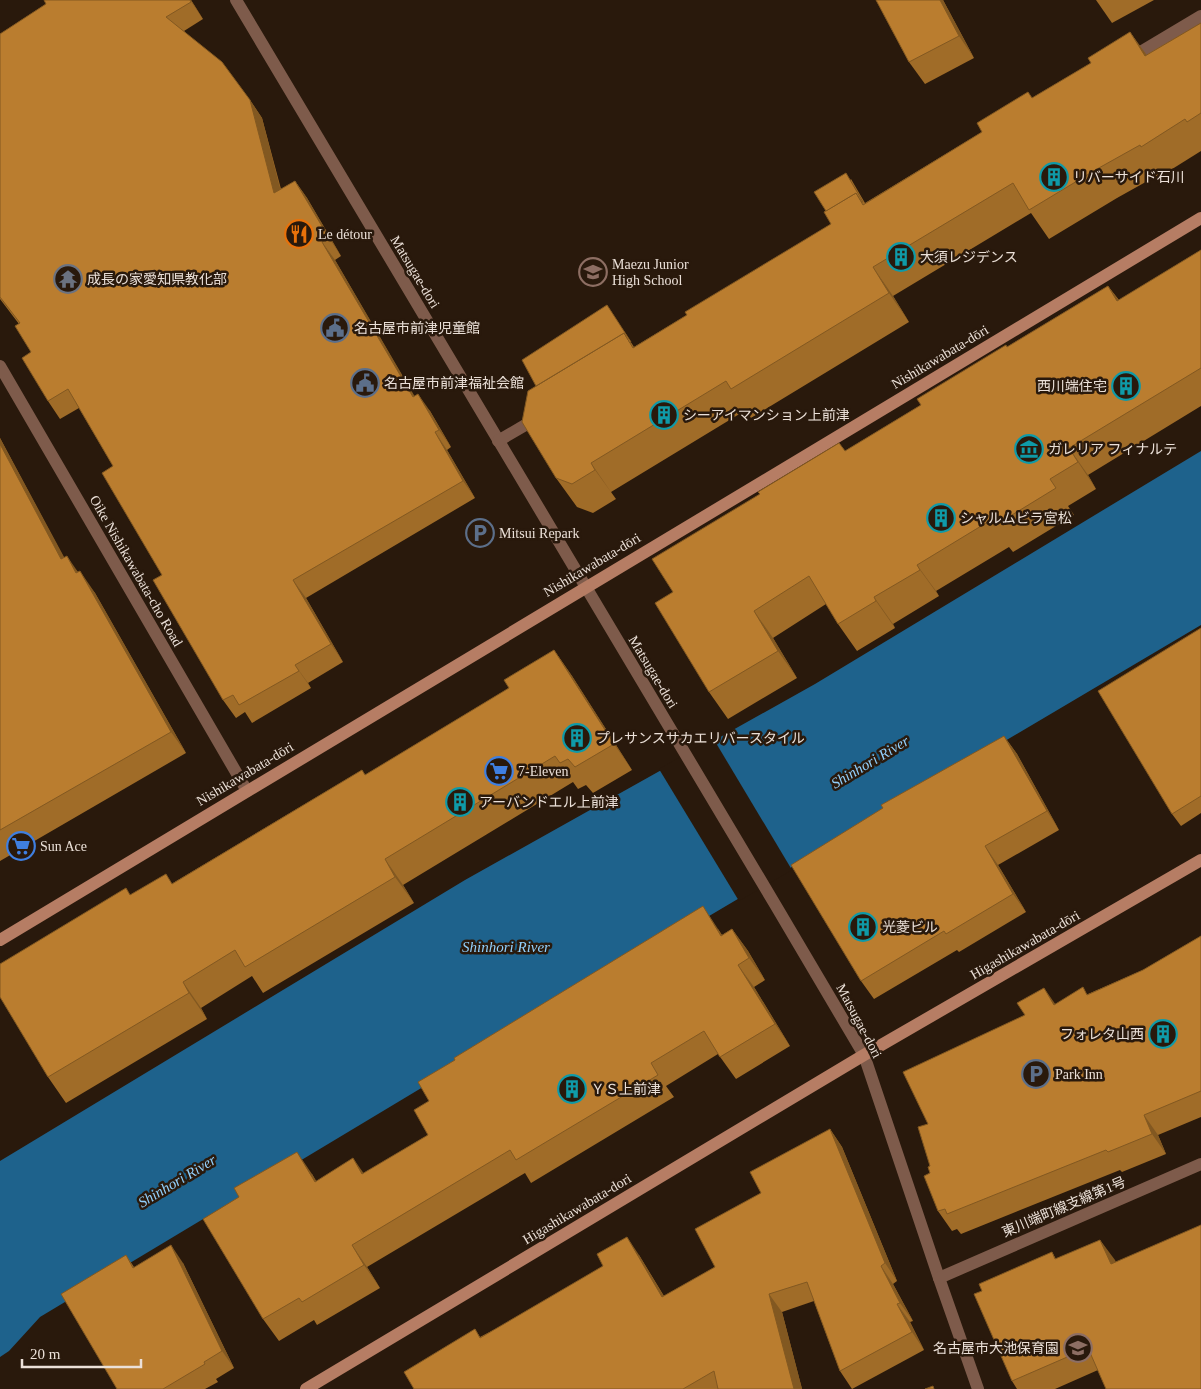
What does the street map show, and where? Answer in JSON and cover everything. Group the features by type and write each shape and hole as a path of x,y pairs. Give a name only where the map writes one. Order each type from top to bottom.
{"street":[{"name":"Matsugae-dori","path":"236,0 864,1055 978,1389"},
{"path":"1116,67 1201,16"},
{"name":"Nishikawabata-dōri","path":"0,940 585,586 1201,218"},
{"name":"Oike Nishikawabata-cho Road","path":"0,366 247,791"},
{"path":"498,441 547,412"},
{"name":"Higashikawabata-dōri","path":"864,1055 1201,860"},
{"name":"Higashikawabata-dori","path":"306,1389 864,1055"},
{"name":"東川端町線支線第1号","path":"939,1278 1201,1164"}],"water":[{"name":"Shinhori River","path":"1201,451 1201,625 601,980 40,1317 9,1351 0,1357 0,1161 465,880 815,684"}],"pier":[{"path":"713,738 792,870 739,901 659,769"}],"building":[{"path":"44,0 190,0 191,2 166,17 222,62 250,100 274,193 295,181 329,238 322,242 413,397 418,394 439,430 435,432 463,481 293,580 331,644 295,665 299,671 239,705 233,695 223,700 153,580 162,575 102,473 113,466 68,389 48,401 22,358 31,352 15,326 20,323 0,297 0,34 46,4"},
{"path":"876,0 940,0 959,36 909,62"},
{"path":"1201,23 1201,113 1187,122 1185,119 1141,147 1140,145 1097,169 1029,210 1013,183 873,267 889,293 731,389 726,381 591,463 595,470 572,484 556,478 522,422 528,391 624,333 633,348 687,315 685,312 831,224 824,212 856,193 863,205 982,132 977,123 1028,92 1032,98 1091,63 1088,58 1130,32 1145,56"},
{"path":"846,173 863,202 856,193 826,211 814,192"},
{"path":"1201,250 1201,368 1069,448 1078,462 1050,479 1056,488 994,526 991,520 917,565 920,570 874,597 876,601 838,624 809,576 754,611 778,651 709,692 655,603 673,592 652,559 760,494 758,492 839,443 845,451 921,405 917,399 1108,286 1117,301"},
{"path":"607,305 631,342 624,333 536,386 522,360"},
{"path":"0,444 61,559 67,556 76,573 80,571 171,732 0,830"},
{"path":"1201,628 1201,796 1172,814 1098,691"},
{"path":"554,650 614,744 575,767 568,759 560,763 555,756 385,859 395,877 245,967 235,950 183,982 189,993 48,1077 0,997 0,964 126,888 130,895 166,874 172,884 362,770 365,775 509,688 504,680"},
{"path":"1004,736 1047,811 985,846 1013,894 946,934 944,931 861,981 791,865 883,808 881,805"},
{"path":"703,906 721,936 732,929 749,958 738,965 775,1024 720,1057 704,1031 651,1063 658,1075 516,1160 510,1150 352,1245 364,1265 302,1302 299,1298 263,1319 203,1219 239,1197 234,1188 297,1152 315,1182 353,1158 362,1174 428,1135 414,1110 429,1101 418,1082 455,1060 454,1058"},
{"path":"1201,936 1201,1091 1144,1115 1152,1134 1108,1152 1106,1150 947,1214 945,1209 938,1211 924,1176 930,1173 928,1167 930,1166 918,1127 928,1124 903,1072 1025,1015 1017,1003 1044,988 1054,1005 1083,987 1087,995 1143,970"},
{"path":"830,1129 885,1263 881,1266 900,1303 897,1304 912,1332 840,1371 807,1282 769,1294 794,1389 718,1389 714,1371 683,1389 414,1389 404,1372 475,1329 480,1338 603,1266 597,1254 627,1237 662,1297 715,1267 695,1229 761,1193 750,1172"},
{"name":"名古屋市大池保育園","path":"1201,1225 1201,1389 1106,1389 1088,1348 1012,1381 974,1294 982,1291 979,1284 1052,1252 1055,1259 1100,1240 1111,1264"},
{"path":"171,1245 222,1351 204,1362 205,1364 163,1389 117,1389 61,1294 126,1255 133,1268"}],"place":[{"name":"リバーサイド石川","path":"1054,177"},
{"name":"Le détour","path":"299,234"},
{"name":"大須レジデンス","path":"901,257"},
{"name":"Maezu Junior High School","path":"593,272"},
{"name":"成長の家愛知県教化部","path":"68,279"},
{"name":"名古屋市前津児童館","path":"335,328"},
{"name":"名古屋市前津福祉会館","path":"365,383"},
{"name":"西川端住宅","path":"1126,386"},
{"name":"シーアイマンション上前津","path":"664,415"},
{"name":"ガレリア フィナルテ","path":"1029,449"},
{"name":"シャルムビラ宮松","path":"941,518"},
{"name":"Mitsui Repark","path":"480,533"},
{"name":"プレサンスサカエリバースタイル","path":"577,738"},
{"name":"7-Eleven","path":"499,771"},
{"name":"アーバンドエル上前津","path":"460,802"},
{"name":"Sun Ace","path":"21,846"},
{"name":"光菱ビル","path":"863,927"},
{"name":"フォレタ山西","path":"1163,1034"},
{"name":"Park Inn","path":"1036,1074"},
{"name":"ＹＳ上前津","path":"572,1089"},
{"name":"名古屋市大池保育園","path":"1078,1348"}]}
